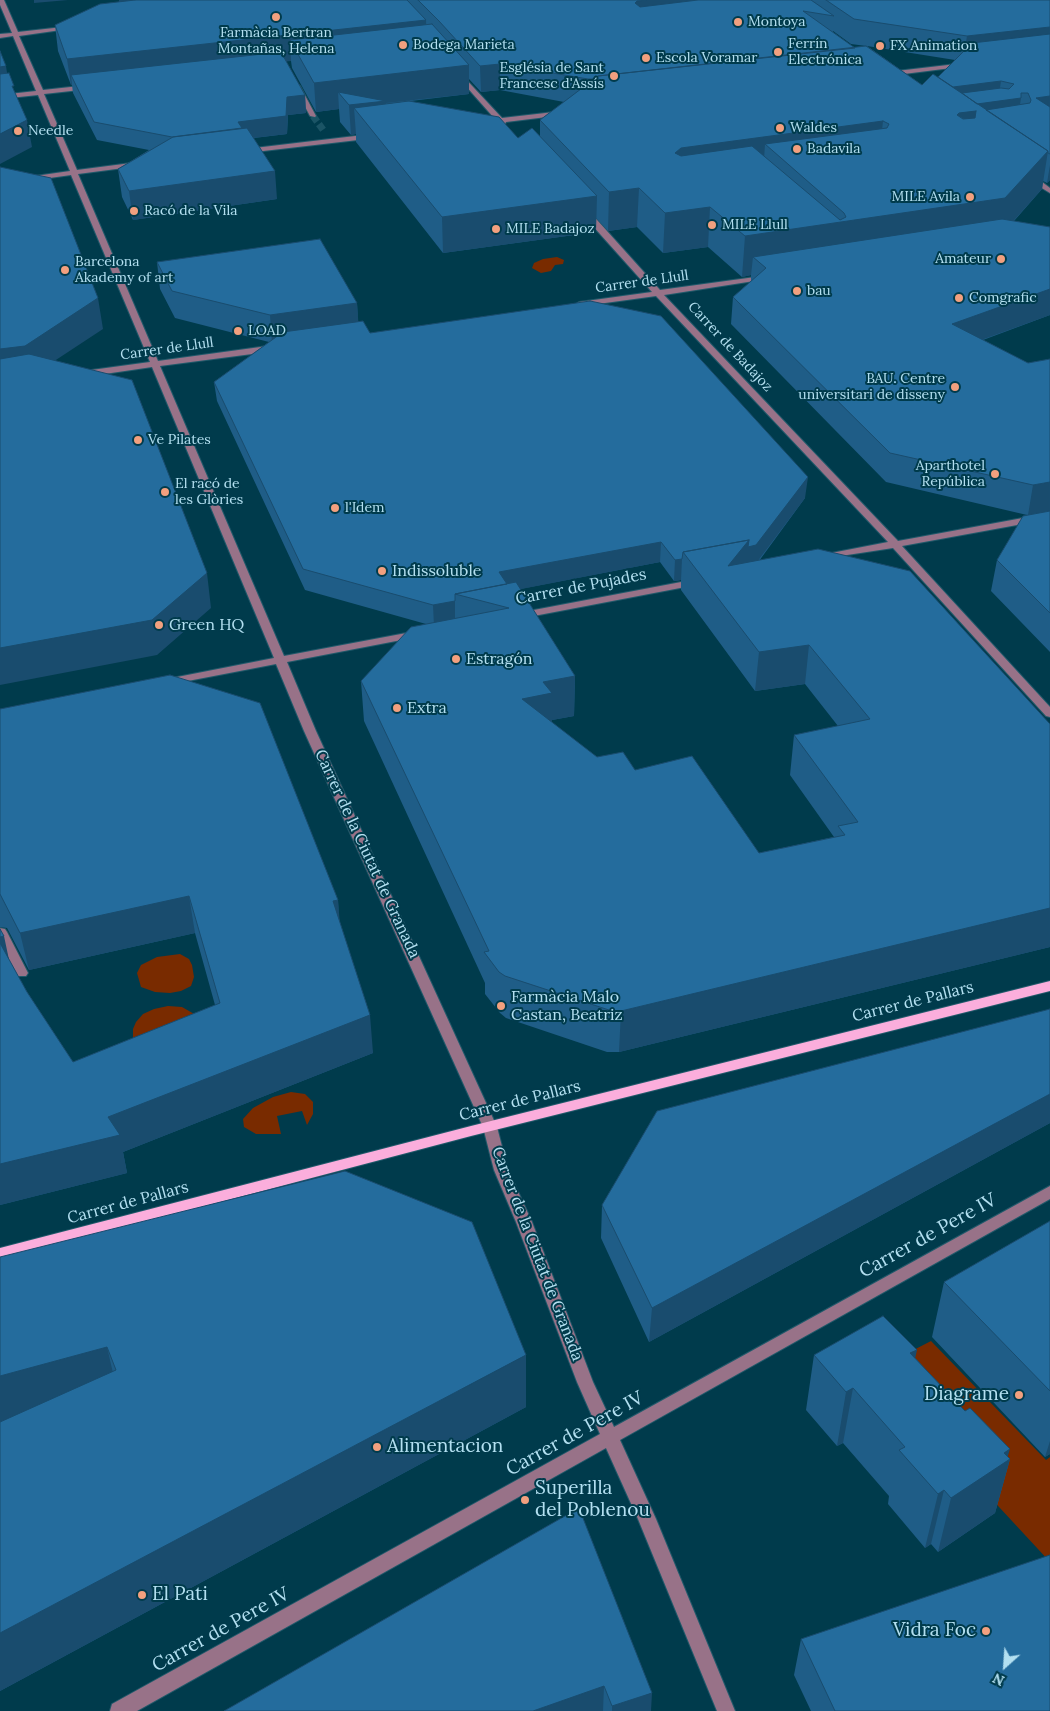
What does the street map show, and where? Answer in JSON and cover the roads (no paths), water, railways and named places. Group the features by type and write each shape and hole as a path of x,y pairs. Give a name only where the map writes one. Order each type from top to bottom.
{"main road":[{"name":"Carrer de Pallars","path":"0,1254 490,1126 1050,986"}],"street":[{"name":"Carrer de la Ciutat de Granada","path":"1,0 280,660 490,1126 501,1170 524,1222 585,1382 648,1519 726,1711"},
{"path":"0,36 82,27"},
{"path":"892,79 881,73 976,64"},
{"path":"456,71 512,132"},
{"path":"292,77 313,116"},
{"path":"0,97 99,86"},
{"path":"480,122 567,112"},
{"path":"236,152 378,135"},
{"path":"0,183 150,163"},
{"path":"1026,174 1050,191"},
{"name":"Carrer de Badajoz","path":"580,207 659,294 895,544 1050,714"},
{"name":"Carrer de Llull","path":"571,306 780,275"},
{"name":"Carrer de Llull","path":"72,376 282,346"},
{"path":"817,559 1050,516"},
{"name":"Carrer de Pujades","path":"509,617 709,580"},
{"path":"154,684 432,632"},
{"path":"0,932 21,973"},
{"name":"Carrer de Pere IV","path":"119,1711 1050,1192"}],"tunnel":[{"path":"313,116 324,131"}],"place":[{"name":"Farmàcia Bertran Montañas, Helena","path":"276,17"},
{"name":"Montoya","path":"738,22"},
{"name":"Bodega Marieta","path":"403,45"},
{"name":"FX Animation","path":"880,46"},
{"name":"Ferrín Electrónica","path":"778,52"},
{"name":"Escola Voramar","path":"646,58"},
{"name":"Església de Sant Francesc d'Assís","path":"614,76"},
{"name":"Waldes","path":"780,128"},
{"name":"Needle","path":"18,131"},
{"name":"Badavila","path":"797,149"},
{"name":"MILE Avila","path":"970,197"},
{"name":"Racó de la Vila","path":"134,211"},
{"name":"MILE Llull","path":"712,225"},
{"name":"MILE Badajoz","path":"496,229"},
{"name":"Amateur","path":"1001,259"},
{"name":"Barcelona Akademy of art","path":"65,270"},
{"name":"bau","path":"797,291"},
{"name":"Comgrafic","path":"959,298"},
{"name":"LOAD","path":"238,331"},
{"name":"BAU. Centre universitari de disseny","path":"955,387"},
{"name":"Ve Pilates","path":"138,440"},
{"name":"Aparthotel República","path":"995,474"},
{"name":"El racó de les Glòries","path":"165,492"},
{"name":"l'Idem","path":"335,508"},
{"name":"Indissoluble","path":"382,571"},
{"name":"Green HQ","path":"159,625"},
{"name":"Estragón","path":"456,659"},
{"name":"Extra","path":"397,708"},
{"name":"Farmàcia Malo Castan, Beatriz","path":"501,1006"},
{"name":"Diagrame","path":"1019,1395"},
{"name":"Alimentacion","path":"377,1447"},
{"name":"Superilla del Poblenou","path":"525,1500"},
{"name":"El Pati","path":"142,1595"},
{"name":"Vidra Foc","path":"986,1631"}]}
